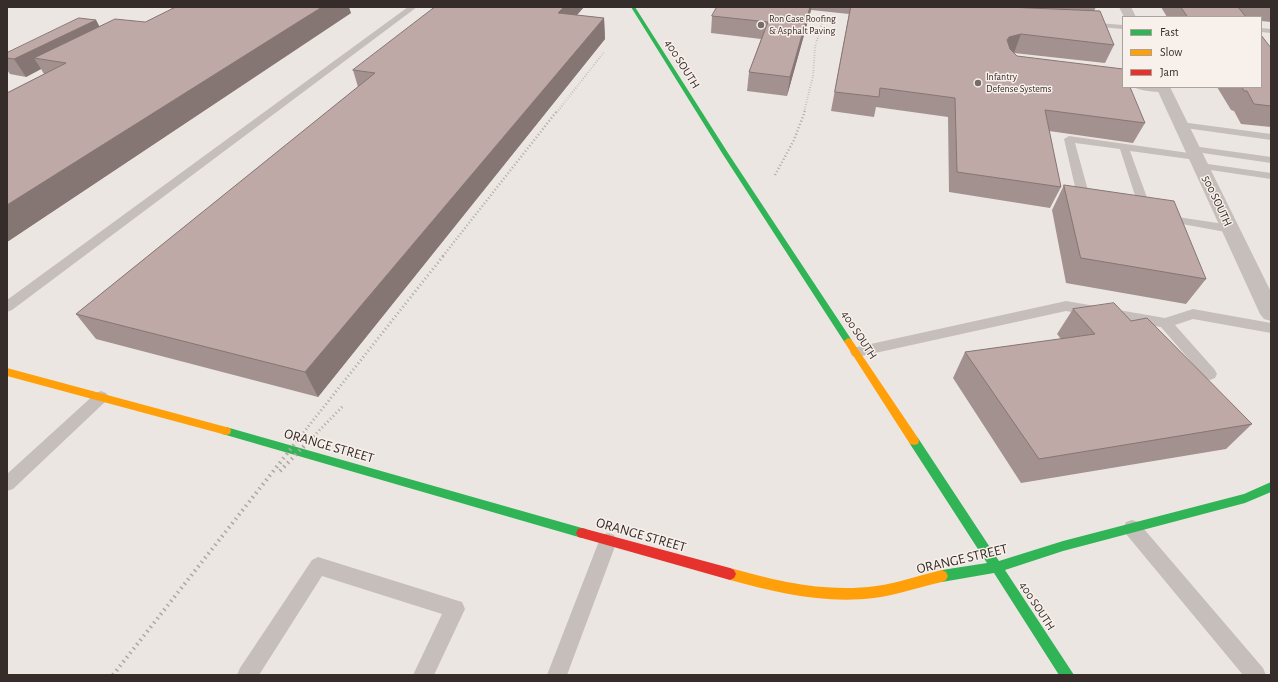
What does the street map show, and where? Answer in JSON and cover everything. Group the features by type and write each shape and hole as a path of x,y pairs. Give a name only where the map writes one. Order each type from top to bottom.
{"street":[{"name":"400 SOUTH","path":"633,7 725,153 857,352 1067,675"},
{"path":"1125,7 1130,16"},
{"name":"500 SOUTH","path":"1164,89 1271,314"},
{"name":"ORANGE STREET","path":"7,372 295,451 608,541 769,585 804,592 838,595 875,592 941,576 997,567 1063,546 1245,498 1271,487"}],"lane":[{"path":"7,307 413,7"},
{"path":"1079,23 1122,27"},
{"path":"1152,88 1164,89"},
{"path":"1181,125 1271,137"},
{"path":"1100,207 1085,204 1069,139 1197,157 1271,160"},
{"path":"1124,147 1147,215"},
{"path":"1197,157 1271,176"},
{"path":"1132,212 1230,229"},
{"path":"857,352 1066,306 1166,323 1193,314 1271,328"},
{"path":"1166,323 1210,374"},
{"path":"7,484 101,397"},
{"path":"1132,528 1256,675"},
{"path":"557,675 608,541"},
{"path":"247,675 318,566 455,609 423,675"}],"building":[{"path":"176,7 322,7 7,205 7,93 66,63 34,58 115,19 145,22"},
{"path":"435,7 564,7 558,13 604,18 305,372 76,314 375,73 353,70"},
{"path":"717,7 810,7 790,77 749,72 768,22 712,16"},
{"path":"851,7 1007,7 1100,11 1114,45 1021,34 1009,37 1007,40 1010,49 1017,56 1122,69 1122,88 1130,88 1145,123 1045,110 1061,187 957,172 955,98 880,88 879,97 835,92"},
{"path":"1181,7 1238,7 1245,16 1187,16"},
{"path":"79,18 96,20 14,59 7,58 7,53"},
{"path":"1262,36 1271,48 1271,106 1254,104 1247,91 1244,91 1242,88 1262,88"},
{"path":"1064,185 1174,201 1206,279 1081,258"},
{"path":"1114,303 1131,321 1147,318 1252,424 1039,459 965,352 1095,334 1073,309"}],"railway":[{"path":"804,112 813,76 815,47 824,16"},
{"path":"557,112 604,52"},
{"path":"443,256 557,111"},
{"path":"775,175 794,140 805,111"},
{"path":"296,442 444,255"},
{"path":"308,442 343,406"},
{"path":"113,675 297,441"},
{"path":"280,471 309,441"}],"traffic: fast":[{"path":"633,7 725,153 848,341"},
{"path":"226,431 582,533"},
{"path":"914,441 1067,675"},
{"path":"942,576 997,567 1063,546 1245,498 1271,487"}],"traffic: slow":[{"path":"848,341 914,441"},
{"path":"7,372 226,431"},
{"path":"730,574 766,584 819,593 836,594 855,594 883,591 942,576"}],"traffic: jam":[{"path":"582,533 730,574"}],"place":[{"name":"Ron Case Roofing & Asphalt Paving","path":"761,25"},
{"name":"Infantry Defense Systems","path":"978,83"}]}
